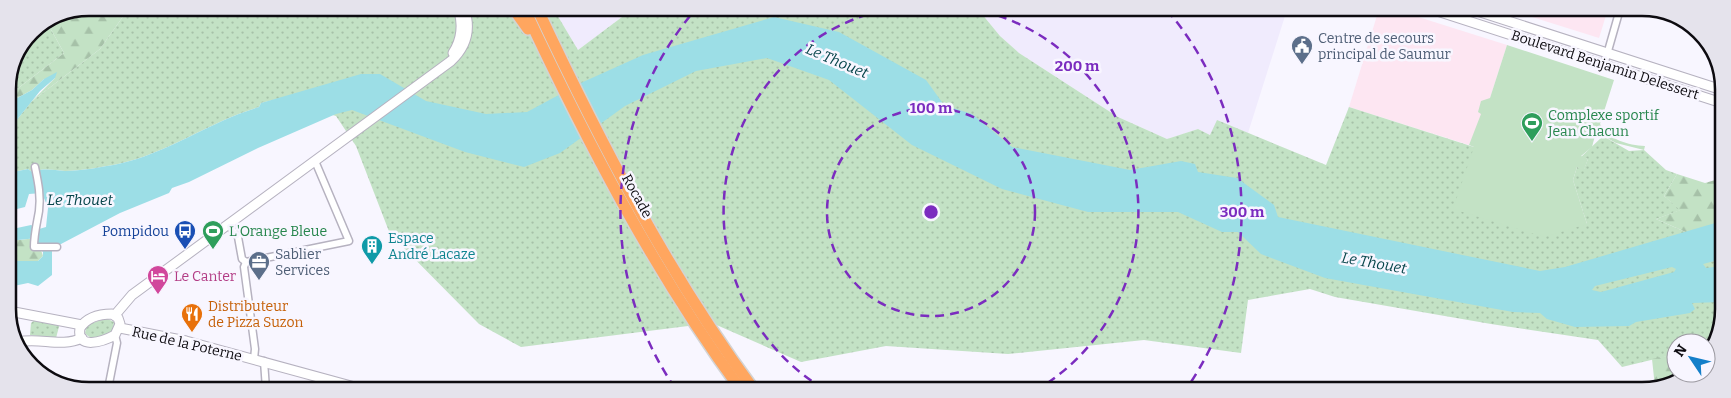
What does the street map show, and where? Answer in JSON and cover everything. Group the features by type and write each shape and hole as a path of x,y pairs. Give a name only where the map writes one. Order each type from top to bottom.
{"highway":[{"path":"519,16 545,52"},
{"name":"Rocade","path":"528,16 545,52 556,62 688,313 735,382"},
{"path":"540,16 556,62"},
{"path":"630,204 749,382"}],"main road":[{"path":"437,70 451,55 460,38 460,16"},
{"path":"116,315 132,295 455,58 464,44 468,26 466,16"},
{"name":"Boulevard Benjamin Delessert","path":"1452,16 1715,101"},
{"name":"Boulevard Benjamin Delessert","path":"1493,16 1715,88"},
{"path":"16,312 82,324 96,316 116,315"},
{"path":"82,324 80,332 82,338 86,341 97,343 118,332 119,321 116,315"},
{"name":"Rue de la Poterne","path":"118,332 259,360 337,382"},
{"path":"24,341 66,343 82,338"}],"street":[{"path":"1604,65 1618,16"},
{"path":"246,262 349,241 315,161"},
{"path":"35,167 40,192 39,213 34,228 34,247 57,247"},
{"path":"228,224 238,237 242,259 246,262"},
{"path":"246,262 244,267 255,348 264,382"},
{"path":"109,382 118,332"}],"shaded area":[{"path":"558,16 623,16 578,50"},
{"path":"984,16 1285,16 1248,133 1218,121 1210,135 1198,129 1167,139 1118,117 1019,53 1000,36"},
{"path":"1377,16 1415,16 1507,45 1490,98 1469,145 1349,107"},
{"path":"1528,16 1606,16 1599,38"}],"green space":[{"path":"123,16 558,16 578,50 623,16 984,16 1000,36 1019,53 1118,117 1167,139 1198,129 1210,135 1217,120 1326,165 1349,107 1474,147 1587,224 1573,180 1577,167 1584,169 1588,159 1581,157 1603,136 1629,151 1644,150 1666,170 1677,174 1664,196 1681,210 1656,219 1715,245 1715,309 1711,333 1666,333 1666,356 1622,367 1598,340 1335,297 1310,289 1248,300 1241,353 1144,340 1008,354 886,346 801,362 712,323 521,347 479,324 390,234 356,146 336,116 277,99 261,103 259,107 224,120 172,145 118,164 65,171 44,170 32,172 28,169 16,171 16,121 31,102 100,49"},
{"path":"123,16 100,49 31,102 55,78 44,79 32,90 16,99 16,90 64,53 50,28 61,22 75,18"},
{"path":"50,28 64,53 16,90 22,61 38,38 49,29"},
{"name":"Complexe sportif Jean Chacun","path":"1507,45 1614,80 1600,124 1608,134 1620,141 1645,146 1644,150 1616,143 1596,132 1592,147 1581,156 1588,159 1584,170 1577,167 1573,180 1587,224 1544,237 1453,209 1474,147 1469,145 1481,114 1478,112 1481,101 1490,98"},
{"path":"1677,174 1705,183 1715,180 1715,245 1656,219 1680,210 1664,196"},
{"path":"37,238 43,256 38,261 16,261 16,240"},
{"path":"106,318 114,322 113,332 95,338 85,333 87,325"},
{"path":"36,319 60,323 56,338 30,335 31,323"},
{"path":"1666,356 1666,377 1654,380 1652,359"}],"water":[{"name":"Le Thouet","path":"774,17 839,32 926,80 944,105 972,114 1012,147 1130,170 1181,161 1195,164 1198,172 1237,178 1274,205 1278,217 1540,271 1565,267 1715,223 1715,261 1703,264 1706,268 1715,267 1715,302 1692,303 1695,309 1690,313 1636,322 1629,326 1575,327 1547,319 1540,313 1513,312 1325,278 1261,254 1238,232 1222,232 1178,212 1088,212 1002,189 912,145 829,80 767,58 696,71 625,106 560,153 524,167 465,152 352,110 336,114 258,148 189,182 172,188 169,193 120,213 61,244 57,244 52,250 52,275 38,286 28,283 16,286 16,261 38,261 43,256 43,252 39,248 37,238 16,240 16,225 17,228 31,225 39,229 46,227 48,208 42,193 29,194 25,207 16,209 16,171 28,169 32,172 91,169 136,159 172,145 224,120 259,107 261,103 361,74 380,74 426,101 486,114 527,112 583,82 643,55","holes":["1672,267 1676,269 1674,272 1601,292 1592,290 1595,286"]},
{"path":"57,72 55,78 40,91 16,121 16,99 32,90 44,79"}],"place":[{"name":"Centre de secours principal de Saumur","path":"1302,65"},
{"name":"Complexe sportif Jean Chacun","path":"1532,142"},
{"name":"Pompidou","path":"185,250"},
{"name":"L'Orange Bleue","path":"213,250"},
{"name":"Espace André Lacaze","path":"372,265"},
{"name":"Sablier Services","path":"259,281"},
{"name":"Le Canter","path":"158,295"},
{"name":"Distributeur de Pizza Suzon","path":"192,333"}]}
